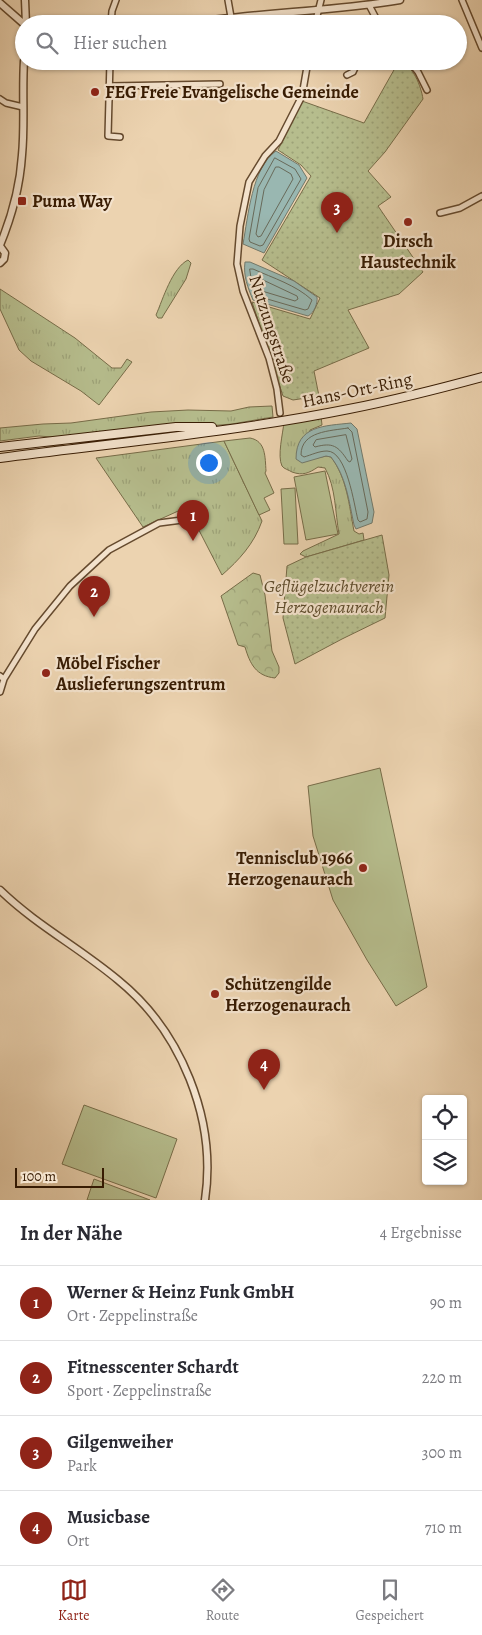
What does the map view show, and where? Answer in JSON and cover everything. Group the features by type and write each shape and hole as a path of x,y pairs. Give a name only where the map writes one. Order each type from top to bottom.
{"main road":[{"name":"Hans-Ort-Ring","path":"0,458 237,428 350,409 482,377"},
{"name":"Hans-Ort-Ring","path":"0,447 176,427 237,428"}],"street":[{"path":"25,0 25,15"},
{"path":"112,15 116,0"},
{"path":"228,0 231,15"},
{"path":"317,15 321,0"},
{"path":"256,15 369,5 400,0"},
{"path":"462,0 482,48"},
{"path":"0,3 15,16"},
{"path":"369,5 374,15"},
{"path":"0,263 5,256 4,250 0,246 9,224 20,176 24,70"},
{"path":"110,70 108,136 120,136"},
{"name":"Nutzungstraße","path":"280,413 277,389 269,358 243,292 237,264 240,226 249,182 265,156 279,142 302,96 306,70"},
{"path":"347,75 354,70"},
{"path":"416,70 427,90"},
{"path":"111,86 220,84"},
{"path":"0,99 23,107"},
{"path":"440,213 460,208 482,196"},
{"path":"0,692 2,678 35,629 70,586 109,550 159,523 182,520"},
{"path":"0,890 18,906 118,979 133,993 164,1030 186,1070 199,1106 206,1141 208,1179 205,1200"}],"green space":[{"path":"394,70 411,70 418,82 423,99 385,152 368,171 391,197 378,206 423,272 399,294 348,310 369,348 314,371 319,396 293,400 283,396 252,302 310,319 320,298 262,260 311,176 301,165 278,150 302,101 364,123"},
{"path":"188,260 191,263 186,279 162,318 158,318 156,315 169,284 177,270"},
{"path":"0,289 75,338 112,368 121,368 127,359 132,362 99,405 81,391 31,361 19,350 0,309"},
{"path":"272,406 273,417 232,424 63,438 39,436 0,441 0,428 71,423 151,412 188,410 231,411 249,407"},
{"path":"321,416 322,425 310,430 317,458 331,457 336,465 347,492 354,531 359,534 363,533 364,540 306,557 300,554 339,534 333,492 325,468 318,467 309,472 299,474 283,467 280,456 281,444 284,422"},
{"path":"250,438 259,442 264,450 265,473 274,493 264,498 270,510 259,515 224,441"},
{"path":"224,441 262,521 255,537 245,551 222,575 187,507 143,527 96,458"},
{"path":"325,471 338,534 306,540 294,477"},
{"path":"295,488 298,544 284,544 281,489"},
{"name":"Geflügelzuchtverein Herzogenaurach","path":"382,535 389,575 385,618 295,664 283,618 287,566 306,557"},
{"path":"253,573 260,575 265,595 272,651 279,667 279,673 275,678 258,672 249,659 245,647 238,645 221,596"},
{"name":"Tennisclub 1966 Herzogenaurach","path":"380,768 427,987 396,1006 333,900 313,836 308,786"},
{"path":"84,1105 177,1139 156,1198 62,1164"},
{"path":"94,1179 150,1200 87,1200"}],"water":[{"path":"276,151 299,165 307,178 264,253 243,244 256,180 261,168"},
{"path":"245,262 250,262 294,281 317,297 312,313 308,316 253,300 245,277"},
{"path":"351,423 357,429 374,512 372,523 356,529 344,481 331,457 326,456 302,463 296,459 297,448 301,439 307,433 322,427"}],"place":[{"name":"FEG Freie Evangelische Gemeinde","path":"95,92"},
{"name":"Puma Way","path":"22,201"},
{"name":"Dirsch Haustechnik","path":"408,222"},
{"name":"Gilgenweiher","path":"337,233"},
{"name":"Werner & Heinz Funk GmbH","path":"193,541"},
{"name":"Fitnesscenter Schardt","path":"94,617"},
{"name":"Möbel Fischer Auslieferungszentrum","path":"46,673"},
{"name":"Tennisclub 1966 Herzogenaurach","path":"363,868"},
{"name":"Schützengilde Herzogenaurach","path":"215,994"},
{"name":"Musicbase","path":"264,1090"}]}
